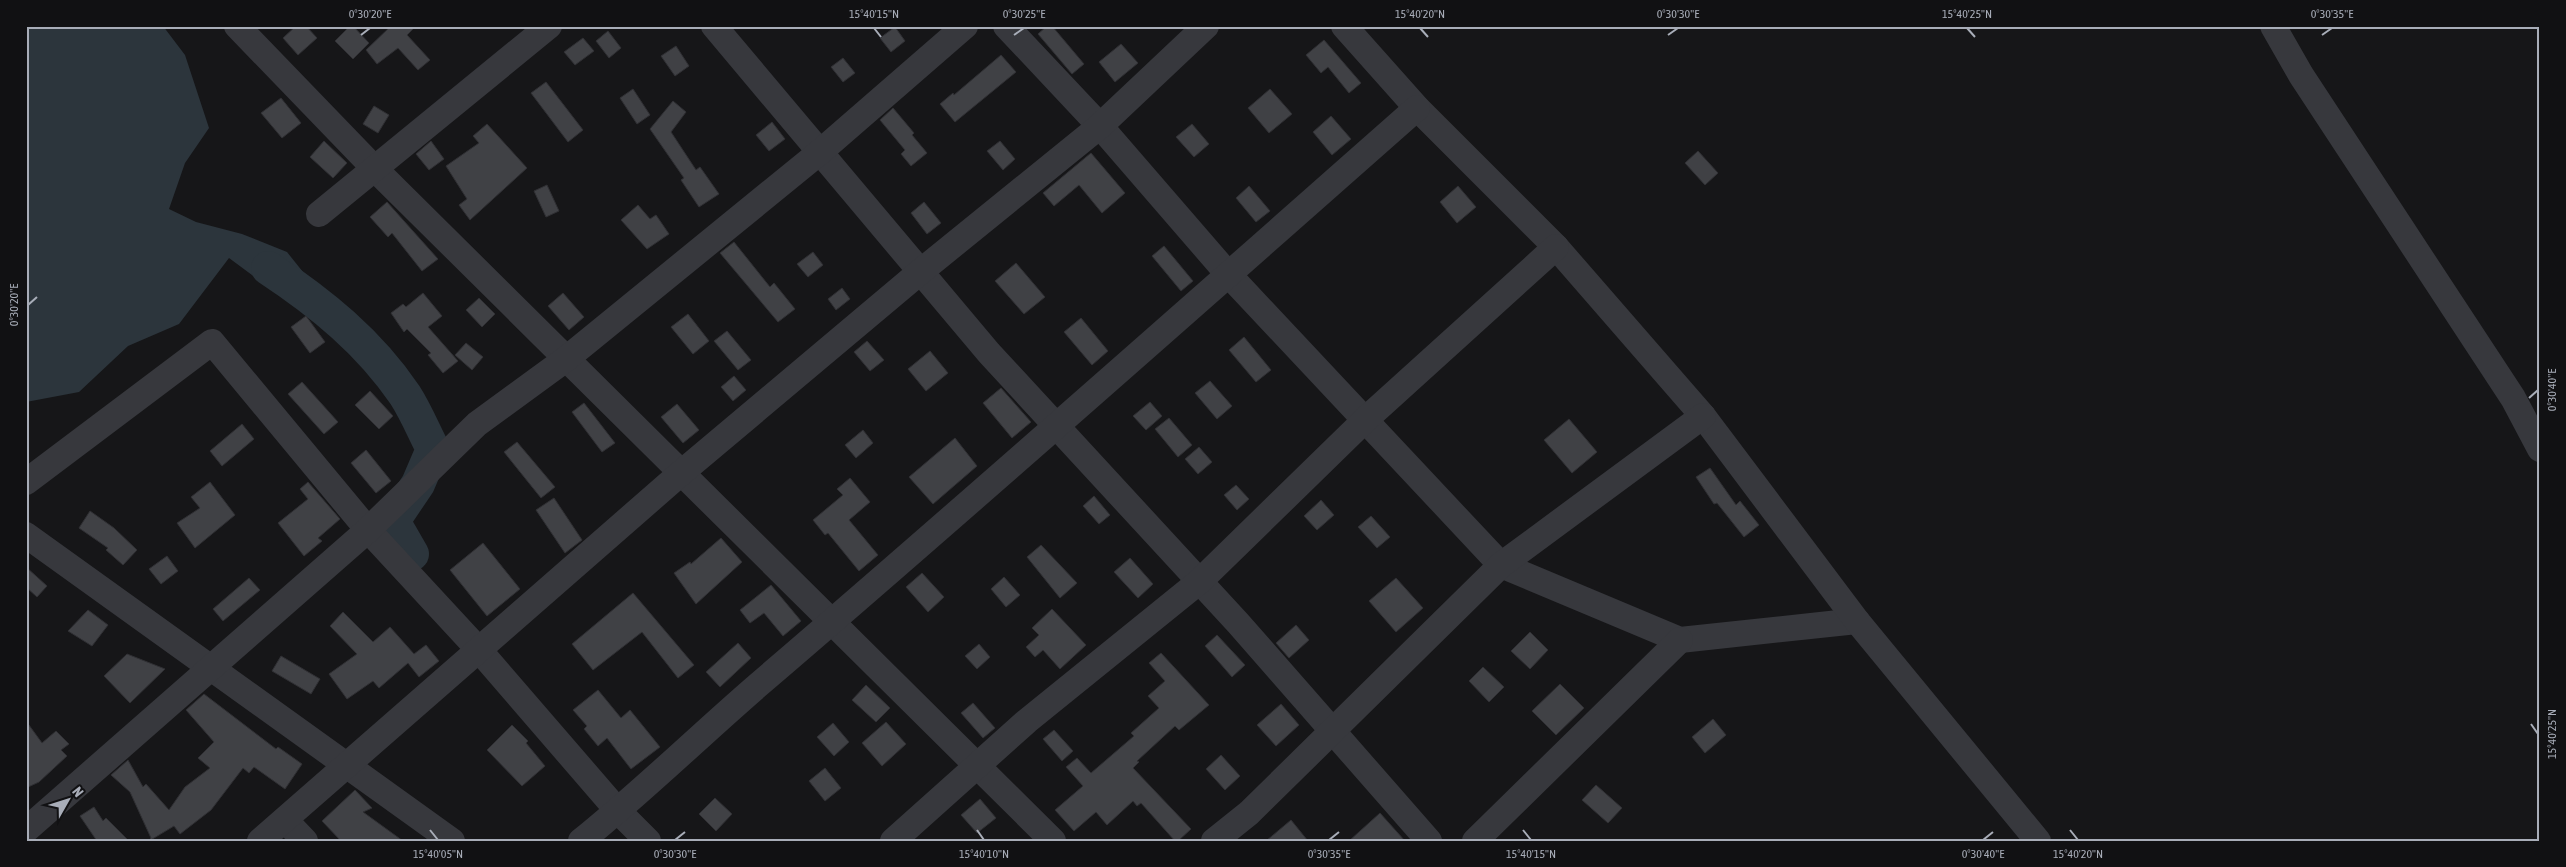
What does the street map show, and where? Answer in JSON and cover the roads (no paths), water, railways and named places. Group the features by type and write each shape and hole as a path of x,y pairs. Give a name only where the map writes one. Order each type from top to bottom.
{"street":[{"path":"237,26 375,169 1053,841"},
{"path":"319,214 549,26"},
{"path":"714,26 989,353 1200,581 1429,841"},
{"path":"26,830 368,530 477,424 566,358 820,152 965,26"},
{"path":"1006,26 1100,126 1228,274 1501,565 1680,640 1857,621"},
{"path":"260,841 681,473 920,272 1100,126 1206,26"},
{"path":"1344,26 1417,108 1556,247 1703,416 1857,621 2038,841"},
{"path":"2273,26 2301,75 2513,398 2540,449"},
{"path":"581,841 618,811 756,687 1057,426 1417,108"},
{"path":"893,841 1027,721 1200,581 1365,420 1556,247"},
{"path":"26,482 212,342 368,530 479,650 618,811 648,841"},
{"path":"1214,841 1249,813 1501,565 1703,416"},
{"path":"26,536 452,841"},
{"path":"1475,841 1680,640"},
{"path":"285,820 305,841"}],"waterway":[{"path":"268,268 307,295 360,341 391,376 405,395 416,415 433,449 418,484 393,521 412,554"}]}
